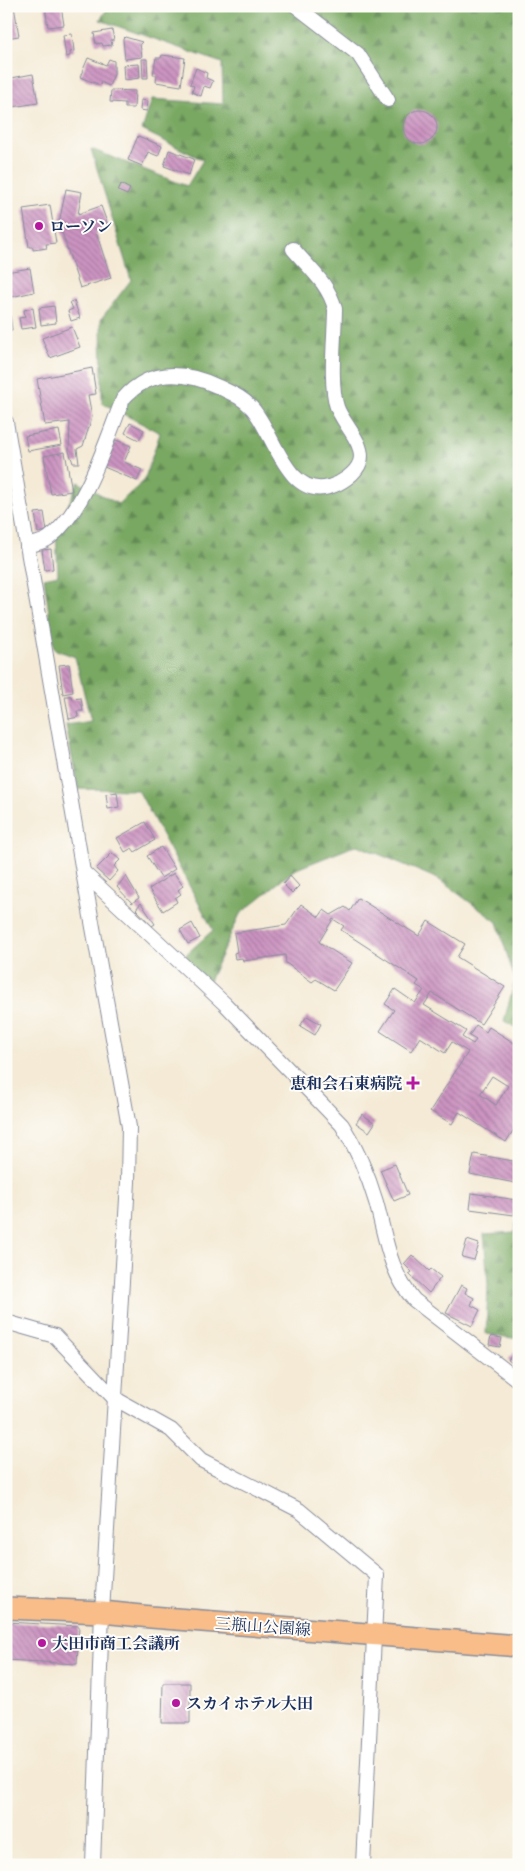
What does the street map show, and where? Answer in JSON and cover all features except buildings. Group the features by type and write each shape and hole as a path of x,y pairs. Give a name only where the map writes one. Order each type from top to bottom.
{"main road":[{"name":"三瓶山公園線","path":"6,1608 102,1612 151,1618 519,1646"}],"street":[{"path":"296,6 358,54 388,100"},
{"path":"27,546 48,539 74,511 123,399 132,389 162,376 183,374 206,381 239,396 252,408 289,471 310,488 319,490 337,485 354,472 360,461 360,451 337,407 334,390 335,308 332,296 324,284 293,249"},
{"path":"6,422 129,1127 128,1182 102,1612 93,1865"},
{"path":"83,872 225,1004 342,1125 357,1148 376,1201 386,1250 404,1290 414,1300 519,1381"},
{"path":"6,1322 55,1336 114,1398 171,1430 201,1460 299,1510 377,1575 363,1865"}],"green space":[{"path":"109,6 519,6 519,1029 504,1021 515,980 497,922 438,879 357,845 294,870 240,914 209,981 181,959 213,930 138,790 78,789 66,725 91,721 75,657 54,649 44,578 58,575 56,533 78,482 118,504 144,481 160,433 102,403 101,319 131,280 91,149 187,186 203,160 142,130 152,99 223,104 222,63 100,20"},
{"path":"519,1200 519,1339 486,1334 488,1285 484,1234 515,1232"}],"place":[{"name":"ローソン","path":"39,226"},
{"name":"恵和会石東病院","path":"413,1083"},
{"name":"大田市商工会議所","path":"42,1643"},
{"name":"スカイホテル大田","path":"176,1703"}]}
